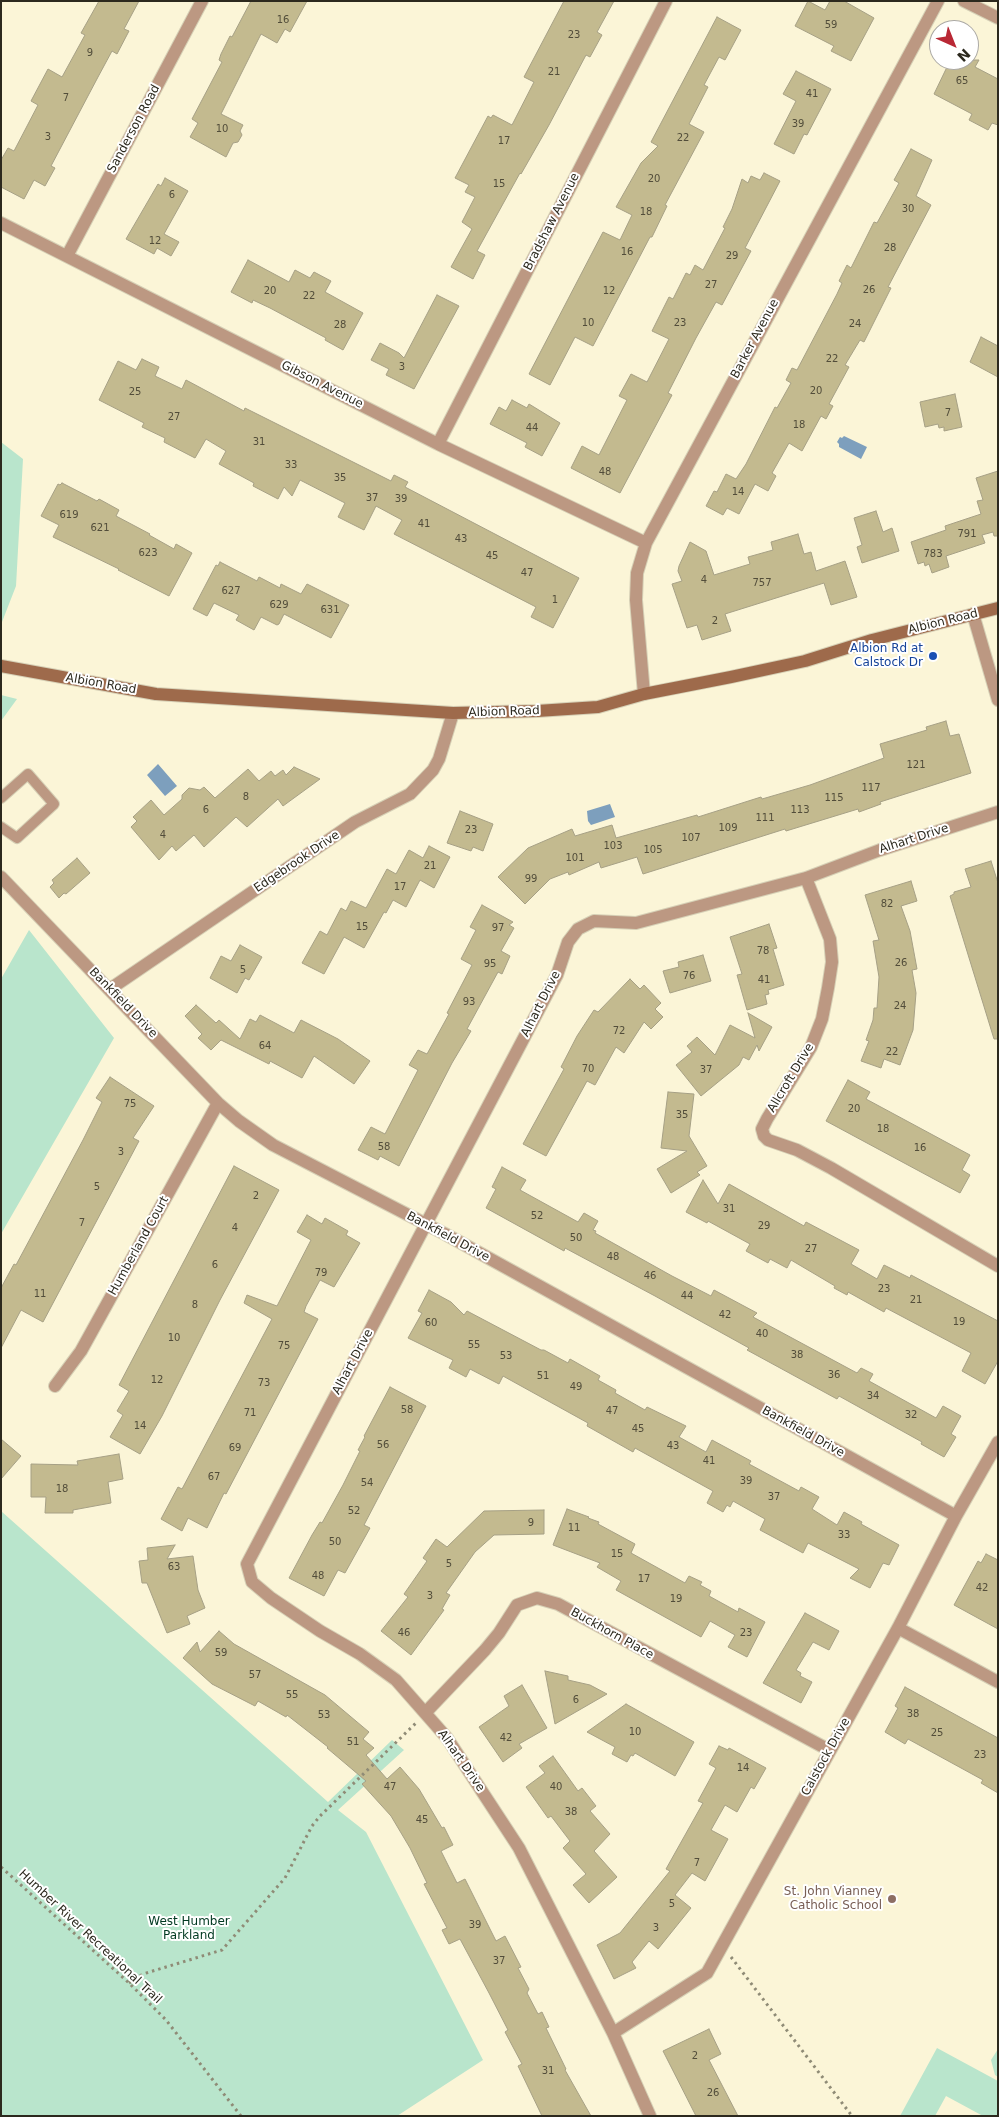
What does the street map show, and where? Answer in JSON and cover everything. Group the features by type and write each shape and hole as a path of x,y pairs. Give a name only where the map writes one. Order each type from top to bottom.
{"main road":[{"name":"Albion Road","path":"1,666 156,694 454,714 598,707 644,694 805,661 872,640 998,608"}],"street":[{"name":"Sanderson Road","path":"67,256 202,1"},
{"name":"Bradshaw Avenue","path":"438,444 666,1"},
{"name":"Barker Avenue","path":"644,694 636,600 637,573 646,543 938,1"},
{"path":"964,1 998,18"},
{"name":"Gibson Avenue","path":"1,224 438,444 646,543"},
{"path":"973,614 998,700"},
{"name":"Edgebrook Drive","path":"110,989 356,822 410,794 433,770 440,759 454,714"},
{"name":"Alhart Drive","path":"650,2116 613,2034 519,1848 471,1772 426,1712 396,1680 381,1668 271,1598 252,1582 247,1564 557,975 568,942 578,929 594,922 636,923 806,878 880,850 998,812"},
{"name":"Bankfield Drive","path":"1,877 218,1103 273,1145 426,1224 956,1516"},
{"name":"Allcroft Drive","path":"806,878 830,939 832,962 828,988 822,1019 811,1047 767,1118 762,1129 764,1136 768,1140 797,1150 831,1168 998,1266"},
{"name":"Humberland Court","path":"55,1386 81,1350 218,1103"},
{"name":"Calstock Drive","path":"613,2034 706,1973 898,1628 956,1516 998,1442"},
{"name":"Buckhorn Place","path":"426,1712 485,1650 517,1605 537,1598 558,1604 829,1750"},
{"path":"898,1628 998,1682"}],"lane":[{"path":"1,798 28,774 54,804 17,838 1,827"}],"path":[{"path":"129,1982 143,1974 222,1950 285,1878 312,1826 320,1816 405,1734"},
{"name":"Humber River Recreational Trail","path":"1,1867 129,1982 166,2020 241,2116"},
{"path":"722,1946 852,2116"}],"green space":[{"path":"1,442 23,459 16,586 2,622"},
{"path":"1,695 17,699 1,721"},
{"path":"29,930 114,1038 1,1234 1,979"},
{"name":"West Humber Parkland","path":"1,1511 328,1802 392,1740 404,1750 338,1810 366,1832 483,2060 397,2116 1,2116"},
{"path":"937,2048 998,2081 998,2116 983,2116 946,2096 935,2116 900,2116"},
{"path":"998,2049 998,2077 995,2075 991,2060"}],"water":[{"path":"844,436 867,447 861,459 839,447 837,442 840,437"},
{"path":"158,764 177,786 165,796 147,775"},
{"path":"610,804 615,817 591,825 588,821 587,811"}],"building":[{"path":"99,1 139,1 124,29 129,31 117,54 112,51 51,166 55,168 45,186 34,180 24,199 1,187 1,160 8,148 14,151 38,105 31,101 48,69 62,77 85,35 81,33"},
{"path":"251,1 307,1 290,32 285,29 277,43 261,34 221,114 243,125 240,131 242,135 238,142 233,143 226,157 190,137 198,123 192,119 222,62 219,60 230,36 232,37"},
{"path":"564,1 614,1 597,32 602,35 590,57 586,55 549,125 477,251 485,255 473,279 451,267 472,229 462,222 475,197 465,192 469,185 455,178 488,116 491,118 493,115 512,125 534,82 524,77"},
{"path":"808,1 825,10 830,1 844,1 874,18 851,61 831,51 834,46 795,26"},
{"path":"717,17 741,30 725,60 719,57 704,85 708,87 689,124 704,132 665,205 667,206 652,237 650,237 593,346 575,337 550,385 529,374 603,232 620,240 632,215 616,207 641,163 658,146 651,142"},
{"path":"979,69 998,79 998,125 992,123 988,130 969,120 972,114 934,94 946,70"},
{"path":"796,71 831,89 807,135 804,134 794,154 774,144 796,101 783,94"},
{"path":"911,149 932,160 916,196 931,205 888,287 891,288 864,342 860,340 845,365 849,367 829,404 833,406 826,419 821,416 802,451 789,443 772,473 776,476 768,491 755,484 739,514 727,508 723,515 706,506 714,491 717,492 726,474 736,479 746,464 775,407 777,408 791,383 786,380 792,368 797,370 837,294 842,283 839,281 847,265 851,268 874,222 877,223 899,183 894,180"},
{"path":"764,173 780,181 745,248 751,251 722,305 716,302 696,338 668,393 672,395 620,493 571,468 582,446 599,455 627,400 619,396 631,374 647,382 669,339 652,331 669,297 673,299 686,273 690,275 695,265 703,270 725,228 723,227 732,209 742,179 748,183 751,176 760,180"},
{"path":"165,178 188,191 164,234 179,242 171,256 157,248 154,254 126,239 158,184 161,186"},
{"path":"248,260 289,282 295,270 310,278 314,272 331,281 325,292 363,313 343,350 325,340 326,338 270,308 253,300 252,303 231,292"},
{"path":"437,295 459,306 414,389 386,375 389,369 371,360 380,343 399,353 404,358"},
{"path":"981,337 998,346 998,377 970,362"},
{"path":"142,359 159,367 155,376 182,389 186,380 244,411 245,408 391,481 394,475 408,482 405,487 579,578 553,628 531,617 536,607 394,534 402,520 376,506 364,530 338,517 345,503 300,480 292,496 284,487 278,499 253,486 254,483 219,464 226,451 206,439 195,458 164,442 165,438 142,427 144,423 99,400 118,361 136,370"},
{"path":"955,394 962,427 944,431 944,427 939,428 938,424 925,427 920,402"},
{"path":"512,400 527,408 529,404 560,423 542,456 525,447 527,443 490,424 499,407 506,411"},
{"path":"998,471 998,536 994,536 993,532 982,535 985,543 946,556 949,567 932,573 929,564 925,566 924,562 918,564 911,542 946,530 945,526 981,514 977,501 983,500 976,478"},
{"path":"62,483 119,510 116,516 174,549 176,544 192,553 169,596 53,537 59,525 41,516 58,484"},
{"path":"876,511 883,532 892,528 899,551 862,563 857,547 862,545 854,518"},
{"path":"798,534 804,554 811,552 816,571 845,561 857,597 831,605 824,583 725,614 731,631 702,640 697,625 687,628 672,584 682,581 678,571 679,566 690,542 706,551 714,575 750,564 748,557 773,550 771,542"},
{"path":"220,562 257,581 259,577 280,588 281,584 301,594 307,584 349,605 331,638 284,614 277,625 261,617 254,630 236,620 239,615 214,603 207,616 193,609 216,565 218,566"},
{"path":"946,721 950,736 959,734 971,773 880,802 881,804 859,812 858,809 786,831 785,829 643,874 637,857 601,868 599,862 569,875 568,872 550,879 525,904 498,877 528,848 572,829 575,836 612,825 616,838 697,815 698,817 761,797 762,799 810,785 884,758 880,744 927,730 926,727"},
{"path":"294,767 320,779 283,806 278,799 247,827 236,817 204,847 194,835 176,851 172,846 159,860 131,827 137,821 133,817 151,800 164,815 182,799 182,795 189,788 200,790 204,787 215,798 248,769 259,781 271,771 275,776 283,770 286,775"},
{"path":"460,811 493,824 483,851 473,847 471,851 447,843"},
{"path":"429,846 450,857 434,888 420,880 406,907 393,900 364,948 344,937 324,974 302,963 320,931 327,935 341,908 346,911 351,901 366,908 387,869 396,874 409,850 423,858"},
{"path":"77,858 90,873 59,898 50,887 54,883 52,880"},
{"path":"991,861 998,883 998,1039 994,1039 950,896 954,892 971,887 965,869"},
{"path":"911,881 917,901 901,906 910,931 917,969 912,970 916,993 913,1030 900,1065 884,1059 881,1068 861,1061 869,1041 866,1040 873,1020 874,1008 877,1008 879,977 873,941 879,940 865,895"},
{"path":"482,905 513,922 509,925 514,928 501,951 510,956 502,974 498,972 467,1029 471,1031 452,1063 399,1166 380,1156 378,1160 358,1150 371,1127 385,1134 418,1070 409,1065 418,1050 427,1054 449,1014 447,1013 472,965 461,959 476,930 470,927"},
{"path":"769,924 777,948 773,949 784,985 768,990 769,994 765,995 767,1004 747,1010 737,975 742,974 730,937"},
{"path":"240,945 262,957 249,980 245,978 237,993 210,978 221,956 231,961"},
{"path":"703,955 711,981 670,993 663,971 679,967 678,962"},
{"path":"630,979 640,989 644,985 661,1003 655,1009 663,1017 651,1029 644,1022 624,1053 616,1047 595,1085 587,1081 546,1156 523,1144 564,1069 561,1067 577,1036 594,1010 598,1012"},
{"path":"196,1005 216,1023 219,1020 240,1039 250,1019 256,1022 260,1015 294,1033 301,1020 338,1039 370,1061 354,1084 314,1056 302,1078 270,1061 269,1064 221,1040 211,1050 198,1038 202,1034 185,1016"},
{"path":"748,1013 772,1027 759,1051 757,1045 749,1060 743,1057 739,1065 701,1096 676,1065 692,1052 687,1046 697,1037 715,1055 730,1025 755,1038"},
{"path":"110,1077 154,1106 133,1138 139,1141 43,1322 21,1310 1,1348 1,1288 14,1264 16,1265 83,1140 102,1102 96,1098"},
{"path":"848,1080 870,1092 866,1099 970,1155 962,1170 970,1175 960,1193 826,1121"},
{"path":"668,1092 694,1094 689,1136 707,1166 697,1172 700,1175 671,1193 657,1169 687,1151 661,1148"},
{"path":"234,1166 279,1190 220,1300 162,1416 140,1454 110,1437 123,1415 117,1411 129,1391 119,1385"},
{"path":"502,1167 526,1180 520,1190 578,1222 584,1213 598,1221 593,1230 596,1231 595,1233 672,1276 711,1296 714,1290 757,1313 753,1317 857,1373 861,1368 873,1374 869,1381 936,1418 943,1406 961,1416 951,1434 956,1437 944,1457 921,1444 922,1442 839,1396 837,1399 747,1350 749,1348 655,1296 565,1248 564,1251 486,1208 496,1189 492,1187"},
{"path":"703,1180 718,1204 729,1184 804,1226 806,1222 859,1250 851,1264 877,1279 884,1265 910,1278 911,1275 998,1321 998,1361 985,1384 962,1371 971,1353 886,1308 884,1312 848,1292 847,1295 791,1260 787,1268 770,1259 768,1263 746,1251 750,1244 708,1221 707,1223 686,1212"},
{"path":"307,1215 322,1224 325,1218 348,1231 346,1235 360,1243 334,1287 320,1280 306,1306 304,1312 318,1319 207,1528 188,1518 182,1531 161,1519 178,1487 182,1489 272,1319 244,1303 247,1295 277,1306 311,1240 297,1232"},
{"path":"429,1290 451,1302 464,1315 467,1311 568,1363 570,1359 600,1376 598,1380 616,1390 615,1393 645,1410 647,1407 686,1426 679,1437 706,1452 712,1440 751,1461 749,1464 799,1491 801,1487 819,1497 812,1509 837,1525 844,1512 862,1522 861,1524 899,1545 889,1565 883,1563 870,1588 850,1578 859,1569 808,1543 803,1553 760,1530 765,1519 733,1501 730,1507 727,1505 723,1512 707,1503 713,1491 635,1448 633,1452 587,1426 588,1423 503,1376 499,1384 470,1369 466,1377 449,1368 453,1360 408,1338 422,1313 418,1311"},
{"path":"390,1387 426,1406 364,1525 370,1528 345,1573 338,1570 324,1596 289,1578 312,1535 320,1522 322,1523 343,1485 360,1451 358,1450 364,1436"},
{"path":"1,1439 21,1456 1,1479"},
{"path":"119,1454 123,1479 108,1482 111,1503 73,1510 73,1513 45,1513 46,1497 31,1497 31,1464 78,1465 77,1461"},
{"path":"567,1509 599,1522 598,1524 635,1544 631,1553 685,1583 689,1576 702,1582 700,1585 711,1591 709,1596 738,1612 739,1608 765,1622 747,1657 728,1647 735,1635 710,1621 701,1637 616,1590 621,1581 597,1567 600,1563 553,1545"},
{"path":"544,1510 544,1534 494,1535 475,1552 446,1593 450,1595 442,1609 444,1610 411,1655 381,1631 408,1597 404,1594 427,1561 423,1558 436,1539 447,1547 484,1511"},
{"path":"175,1545 167,1559 193,1556 198,1590 205,1608 187,1616 190,1624 167,1633 147,1583 142,1583 139,1561 148,1560 147,1548"},
{"path":"986,1554 998,1560 998,1629 954,1605 978,1561 981,1563"},
{"path":"805,1613 839,1631 829,1650 813,1642 796,1670 801,1673 800,1676 812,1682 801,1703 763,1683"},
{"path":"219,1631 234,1644 325,1695 369,1732 363,1739 374,1748 366,1755 387,1779 400,1767 419,1789 442,1828 444,1827 453,1845 441,1851 457,1883 465,1879 496,1941 505,1936 521,1967 518,1968 529,1989 527,1993 538,2014 542,2012 549,2027 546,2028 565,2070 591,2116 542,2116 518,2066 522,2064 505,2032 508,2030 489,1993 460,1939 449,1944 442,1930 447,1928 424,1884 427,1883 410,1848 391,1816 362,1784 366,1781 328,1747 287,1715 286,1717 258,1701 255,1706 212,1684 183,1658 197,1642 200,1652"},
{"path":"545,1671 568,1676 568,1680 590,1685 607,1694 555,1724"},
{"path":"522,1685 547,1728 519,1744 522,1748 503,1762 479,1727 509,1706 504,1696"},
{"path":"905,1687 998,1738 998,1793 981,1783 983,1780 908,1739 905,1744 885,1732 898,1708 895,1706"},
{"path":"626,1704 694,1742 675,1776 635,1753 633,1756 631,1755 627,1762 612,1754 615,1747 587,1732"},
{"path":"719,1746 728,1750 729,1748 766,1768 754,1789 751,1787 737,1812 725,1805 711,1830 728,1839 705,1881 692,1873 675,1895 691,1908 658,1949 649,1941 632,1962 636,1968 614,1979 597,1945 620,1933 670,1871 666,1869 703,1803 698,1801 716,1768 709,1764"},
{"path":"553,1756 578,1791 582,1788 596,1806 590,1811 610,1834 594,1851 617,1877 589,1903 573,1885 586,1874 563,1848 570,1841 551,1816 548,1818 526,1787 545,1773 539,1766"},
{"path":"709,2029 721,2054 709,2060 738,2116 696,2116 663,2051"}],"place":[{"name":"Albion Rd at Calstock Dr","path":"933,656"},
{"name":"St. John Vianney Catholic School","path":"892,1899"}]}
